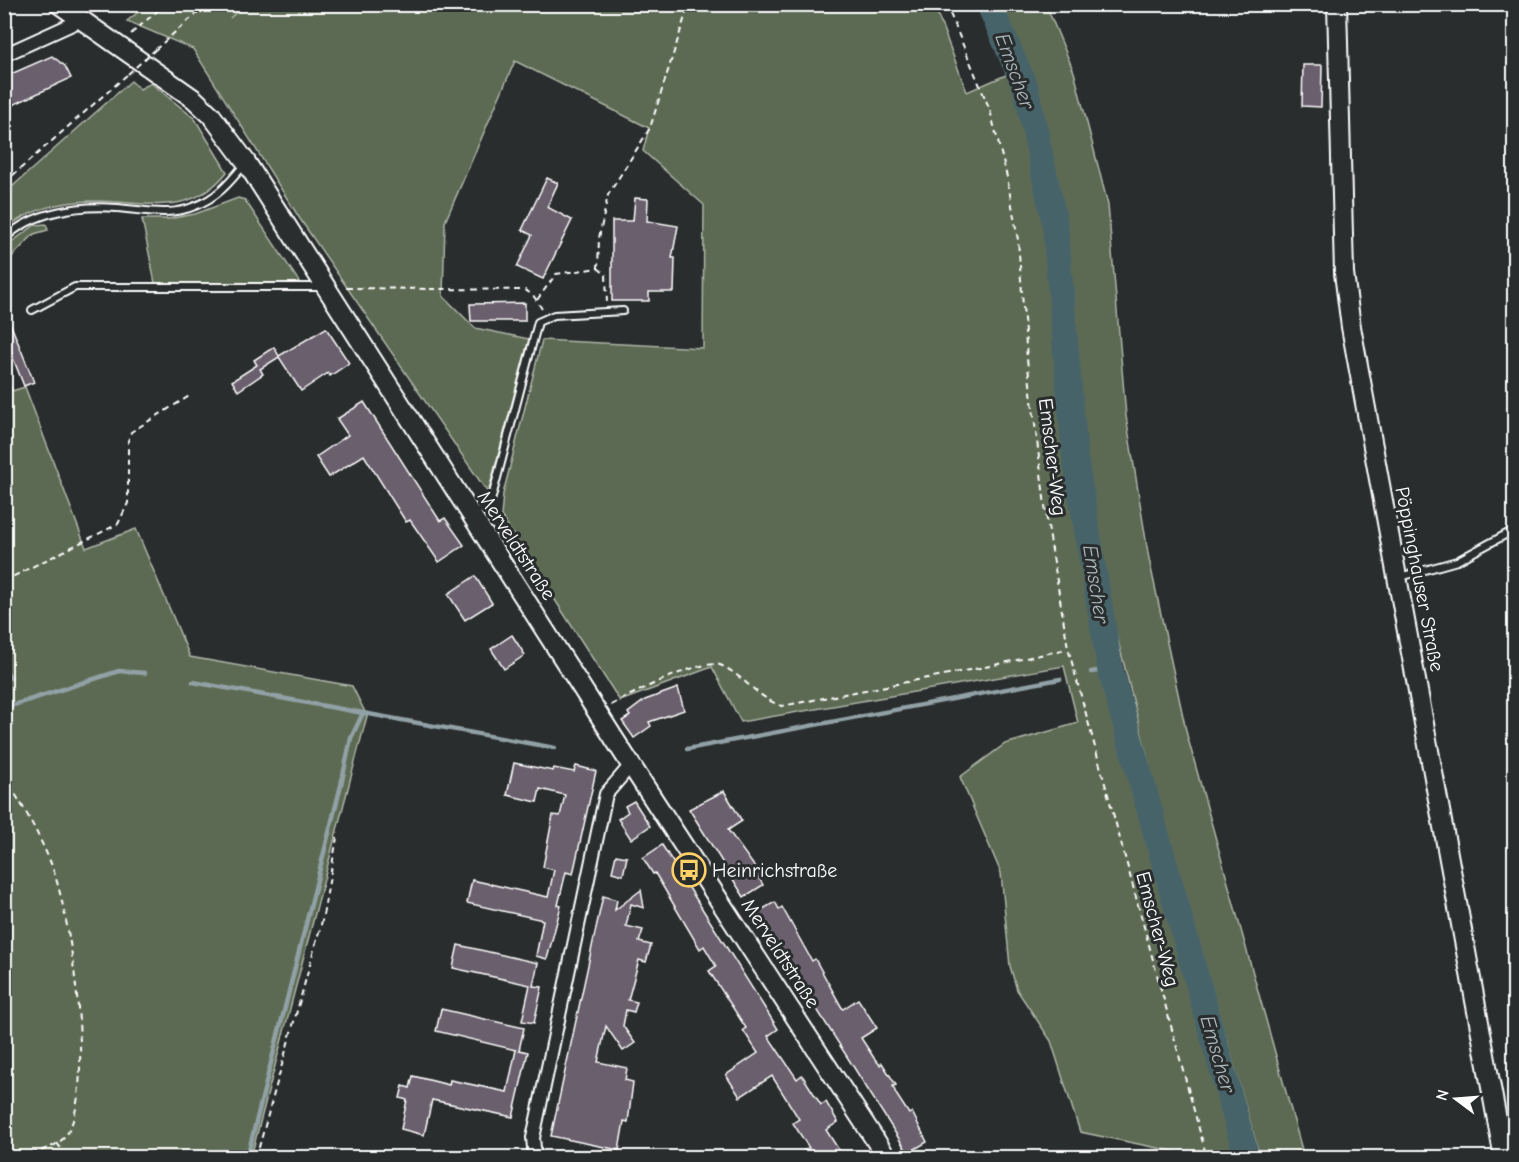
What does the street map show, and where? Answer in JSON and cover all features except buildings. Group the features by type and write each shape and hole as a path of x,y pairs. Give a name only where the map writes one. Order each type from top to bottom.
{"main road":[{"name":"Merveldtstraße","path":"59,4 194,99 211,115 246,162 471,516 886,1158"},
{"name":"Pöppinghauser Straße","path":"1338,4 1344,273 1362,394 1504,1158"}],"street":[{"path":"4,55 81,20"},
{"path":"535,1158 533,1137 606,794 631,765"}],"lane":[{"path":"4,239 15,229 51,213 115,208 166,213 195,206 225,189 246,162"},
{"path":"32,310 75,287 324,287"},
{"path":"471,516 490,501 538,322 546,316 623,311"},
{"path":"1397,578 1457,561 1515,530"}],"path":[{"path":"118,46 165,4"},
{"path":"4,183 207,4"},
{"path":"608,312 606,276 598,268 598,238 608,195 650,128 689,4"},
{"name":"Emscher-Weg","path":"946,4 990,110 1007,177 1018,240 1027,359 1046,514 1068,648 1207,1158"},
{"path":"537,300 556,274 598,268"},
{"path":"324,287 525,290 537,300 546,316"},
{"path":"4,581 118,524 128,503 128,441 131,432 191,395"},
{"path":"598,712 671,677 708,664 719,665 771,702 782,706 990,666 1068,648"},
{"path":"4,777 23,805 50,862 66,915 73,962 80,1071 73,1117 66,1134 46,1149 4,1157"},
{"path":"256,1158 322,921 338,832"},
{"path":"57,1143 68,1158"},
{"path":"320,1158 377,1153"}],"green space":[{"path":"246,4 934,5 967,92 1022,68 1018,103 1033,159 1045,232 1067,457 1083,569 1105,678 1237,1157 1188,1157 1177,1152 1080,1132 1051,1041 1017,990 1010,966 1001,873 960,777 1005,744 1078,723 1064,666 741,722 712,667 620,701 501,516 503,494 542,340 703,348 704,205 643,151 649,128 515,61 445,222 443,296 475,328 529,339 488,493 300,219 193,49 127,21 147,5 244,5 230,18"},
{"path":"999,5 1046,5 1074,72 1108,205 1126,416 1149,559 1187,735 1304,1157 1260,1157 1159,803 1112,617 1086,455 1064,232 1045,132 1031,81"},
{"path":"131,81 140,89 151,83 195,119 227,172 213,187 182,202 166,204 95,201 71,203 36,211 5,229 5,193"},
{"path":"238,198 245,200 300,283 294,285 155,283 142,219 168,219 195,214"},
{"path":"46,224 48,230 34,234 5,264 5,247 35,225"},
{"path":"5,370 12,391 25,387 86,548 136,529 190,657 352,686 367,716 251,1157 5,1157"}],"waterway":[{"name":"Emscher","path":"989,4 1026,89 1055,224 1075,457 1110,669 1247,1158"},
{"path":"4,669 11,678"},
{"path":"1091,672 1110,669"},
{"path":"4,708 119,671 145,673"},
{"path":"687,749 1060,679"},
{"path":"193,682 555,748"},
{"path":"247,1158 351,738 362,715"}],"place":[{"name":"Heinrichstraße","path":"689,870"}]}
